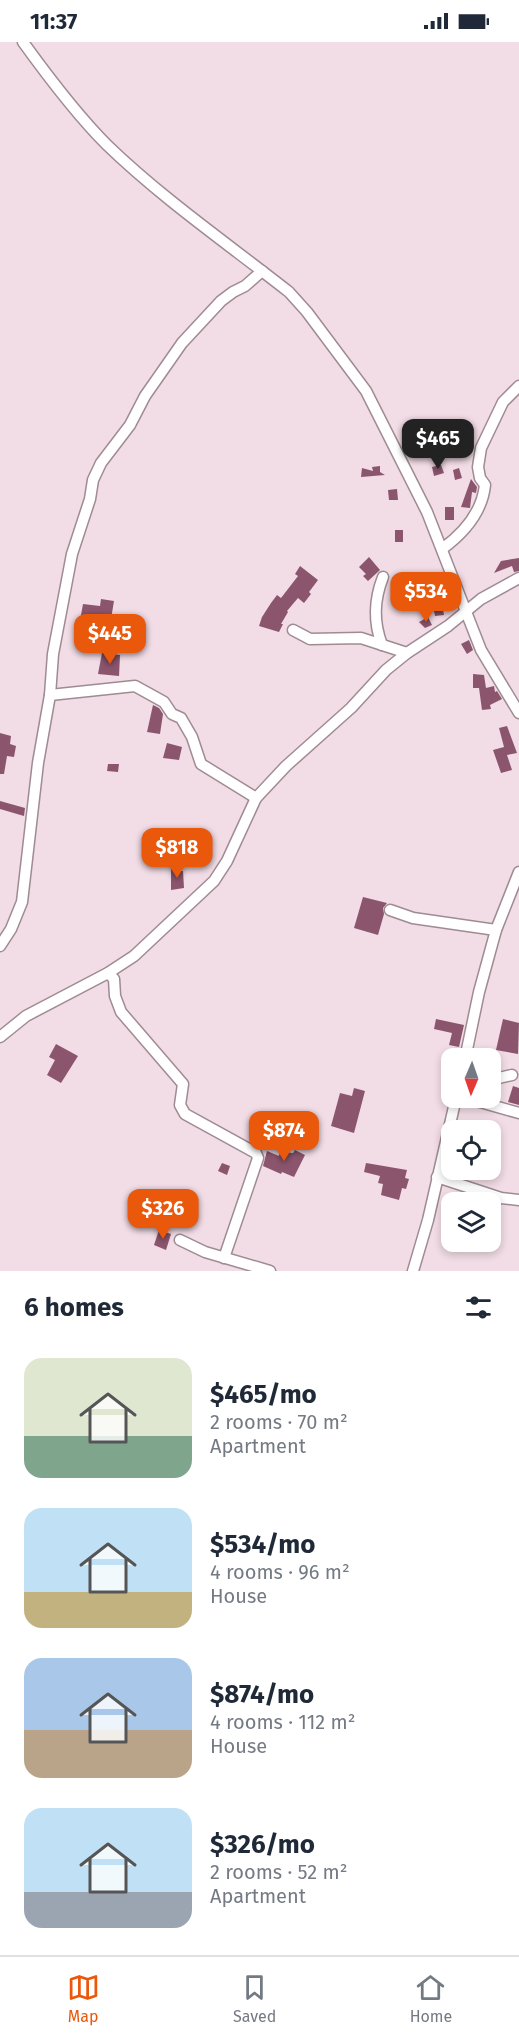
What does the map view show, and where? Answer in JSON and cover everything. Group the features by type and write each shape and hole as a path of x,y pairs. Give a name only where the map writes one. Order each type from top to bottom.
{"street":[{"path":"23,42 55,86 106,144 145,180 289,292 307,312 366,391 395,446 442,549 481,650 519,713"},
{"path":"0,946 11,929 22,902 38,762 50,695 53,654 72,554 90,499 93,480 101,463 130,425 145,396 182,343 221,301 245,286 262,271"},
{"path":"442,549 462,532 477,514 485,485 478,467 481,448 503,402 519,386"},
{"path":"382,645 375,612 377,592 383,576"},
{"path":"0,1037 26,1016 108,973 134,956 214,881 227,861 256,798 286,766 351,708 386,670 407,653 448,626 481,599 519,579"},
{"path":"293,630 310,639 361,638 407,653"},
{"path":"50,695 135,686 164,702 172,714 181,718 192,737 201,764 256,798"},
{"path":"467,1048 479,992 496,930 519,872"},
{"path":"390,910 413,918 496,930"},
{"path":"108,973 114,979 115,996 121,1012 183,1084 180,1105 185,1114 256,1153 258,1158 224,1258"},
{"path":"501,1078 512,1075"},
{"path":"413,1271 428,1220 454,1108"},
{"path":"501,1108 519,1113"},
{"path":"437,1177 501,1198 519,1200"},
{"path":"180,1240 224,1258 270,1271"}],"building":[{"path":"441,465 444,473 434,476 432,467"},
{"path":"380,466 380,472 385,475 361,477 362,468 373,471 372,467"},
{"path":"459,468 462,478 455,480 453,470"},
{"path":"471,479 477,487 476,493 472,492 470,508 461,507"},
{"path":"397,489 398,500 389,500 388,490"},
{"path":"445,507 454,507 454,520 445,520"},
{"path":"395,530 403,530 403,542 395,542"},
{"path":"369,557 380,570 368,581 363,576 366,574 359,567"},
{"path":"519,558 519,571 514,572 512,566 494,573 501,561"},
{"path":"300,566 318,580 309,592 311,594 304,603 298,598 287,611 279,632 259,626 262,617 277,595 281,598 298,576 295,574"},
{"path":"440,588 441,595 450,592 452,602 442,605 444,615 435,616 433,606 436,605 436,589"},
{"path":"101,599 114,601 108,637 87,634 88,627 85,627 87,616 81,615 83,604 100,606"},
{"path":"428,617 432,625 425,628 419,622"},
{"path":"469,640 473,650 467,654 461,644"},
{"path":"102,653 120,655 119,676 98,674"},
{"path":"473,674 484,675 486,688 494,686 495,692 497,691 502,699 490,705 491,709 482,710 479,688 473,688"},
{"path":"153,705 163,714 160,734 147,732"},
{"path":"507,726 517,753 507,755 512,770 501,773 493,750 504,747 499,728"},
{"path":"0,733 11,736 10,744 16,746 14,757 7,756 4,774 0,774"},
{"path":"167,743 182,747 179,760 163,758"},
{"path":"108,764 119,764 118,772 107,771"},
{"path":"0,801 25,808 24,816 0,809"},
{"path":"171,868 183,871 184,888 171,890"},
{"path":"363,897 387,903 383,908 384,914 378,935 354,928"},
{"path":"436,1019 464,1025 459,1047 449,1045 452,1033 434,1029"},
{"path":"503,1019 519,1023 518,1054 496,1048"},
{"path":"56,1044 78,1056 61,1083 47,1075 55,1060 49,1057"},
{"path":"513,1086 519,1088 519,1105 508,1102"},
{"path":"354,1088 365,1091 354,1133 331,1126 340,1093 352,1096"},
{"path":"295,1150 305,1155 294,1177 263,1166 267,1151 279,1156 280,1152 293,1153"},
{"path":"222,1163 230,1166 227,1175 218,1171"},
{"path":"366,1163 407,1170 405,1178 409,1179 406,1189 402,1188 399,1200 381,1195 383,1184 378,1183 380,1176 364,1172"},
{"path":"159,1230 171,1234 166,1250 154,1245"}]}
